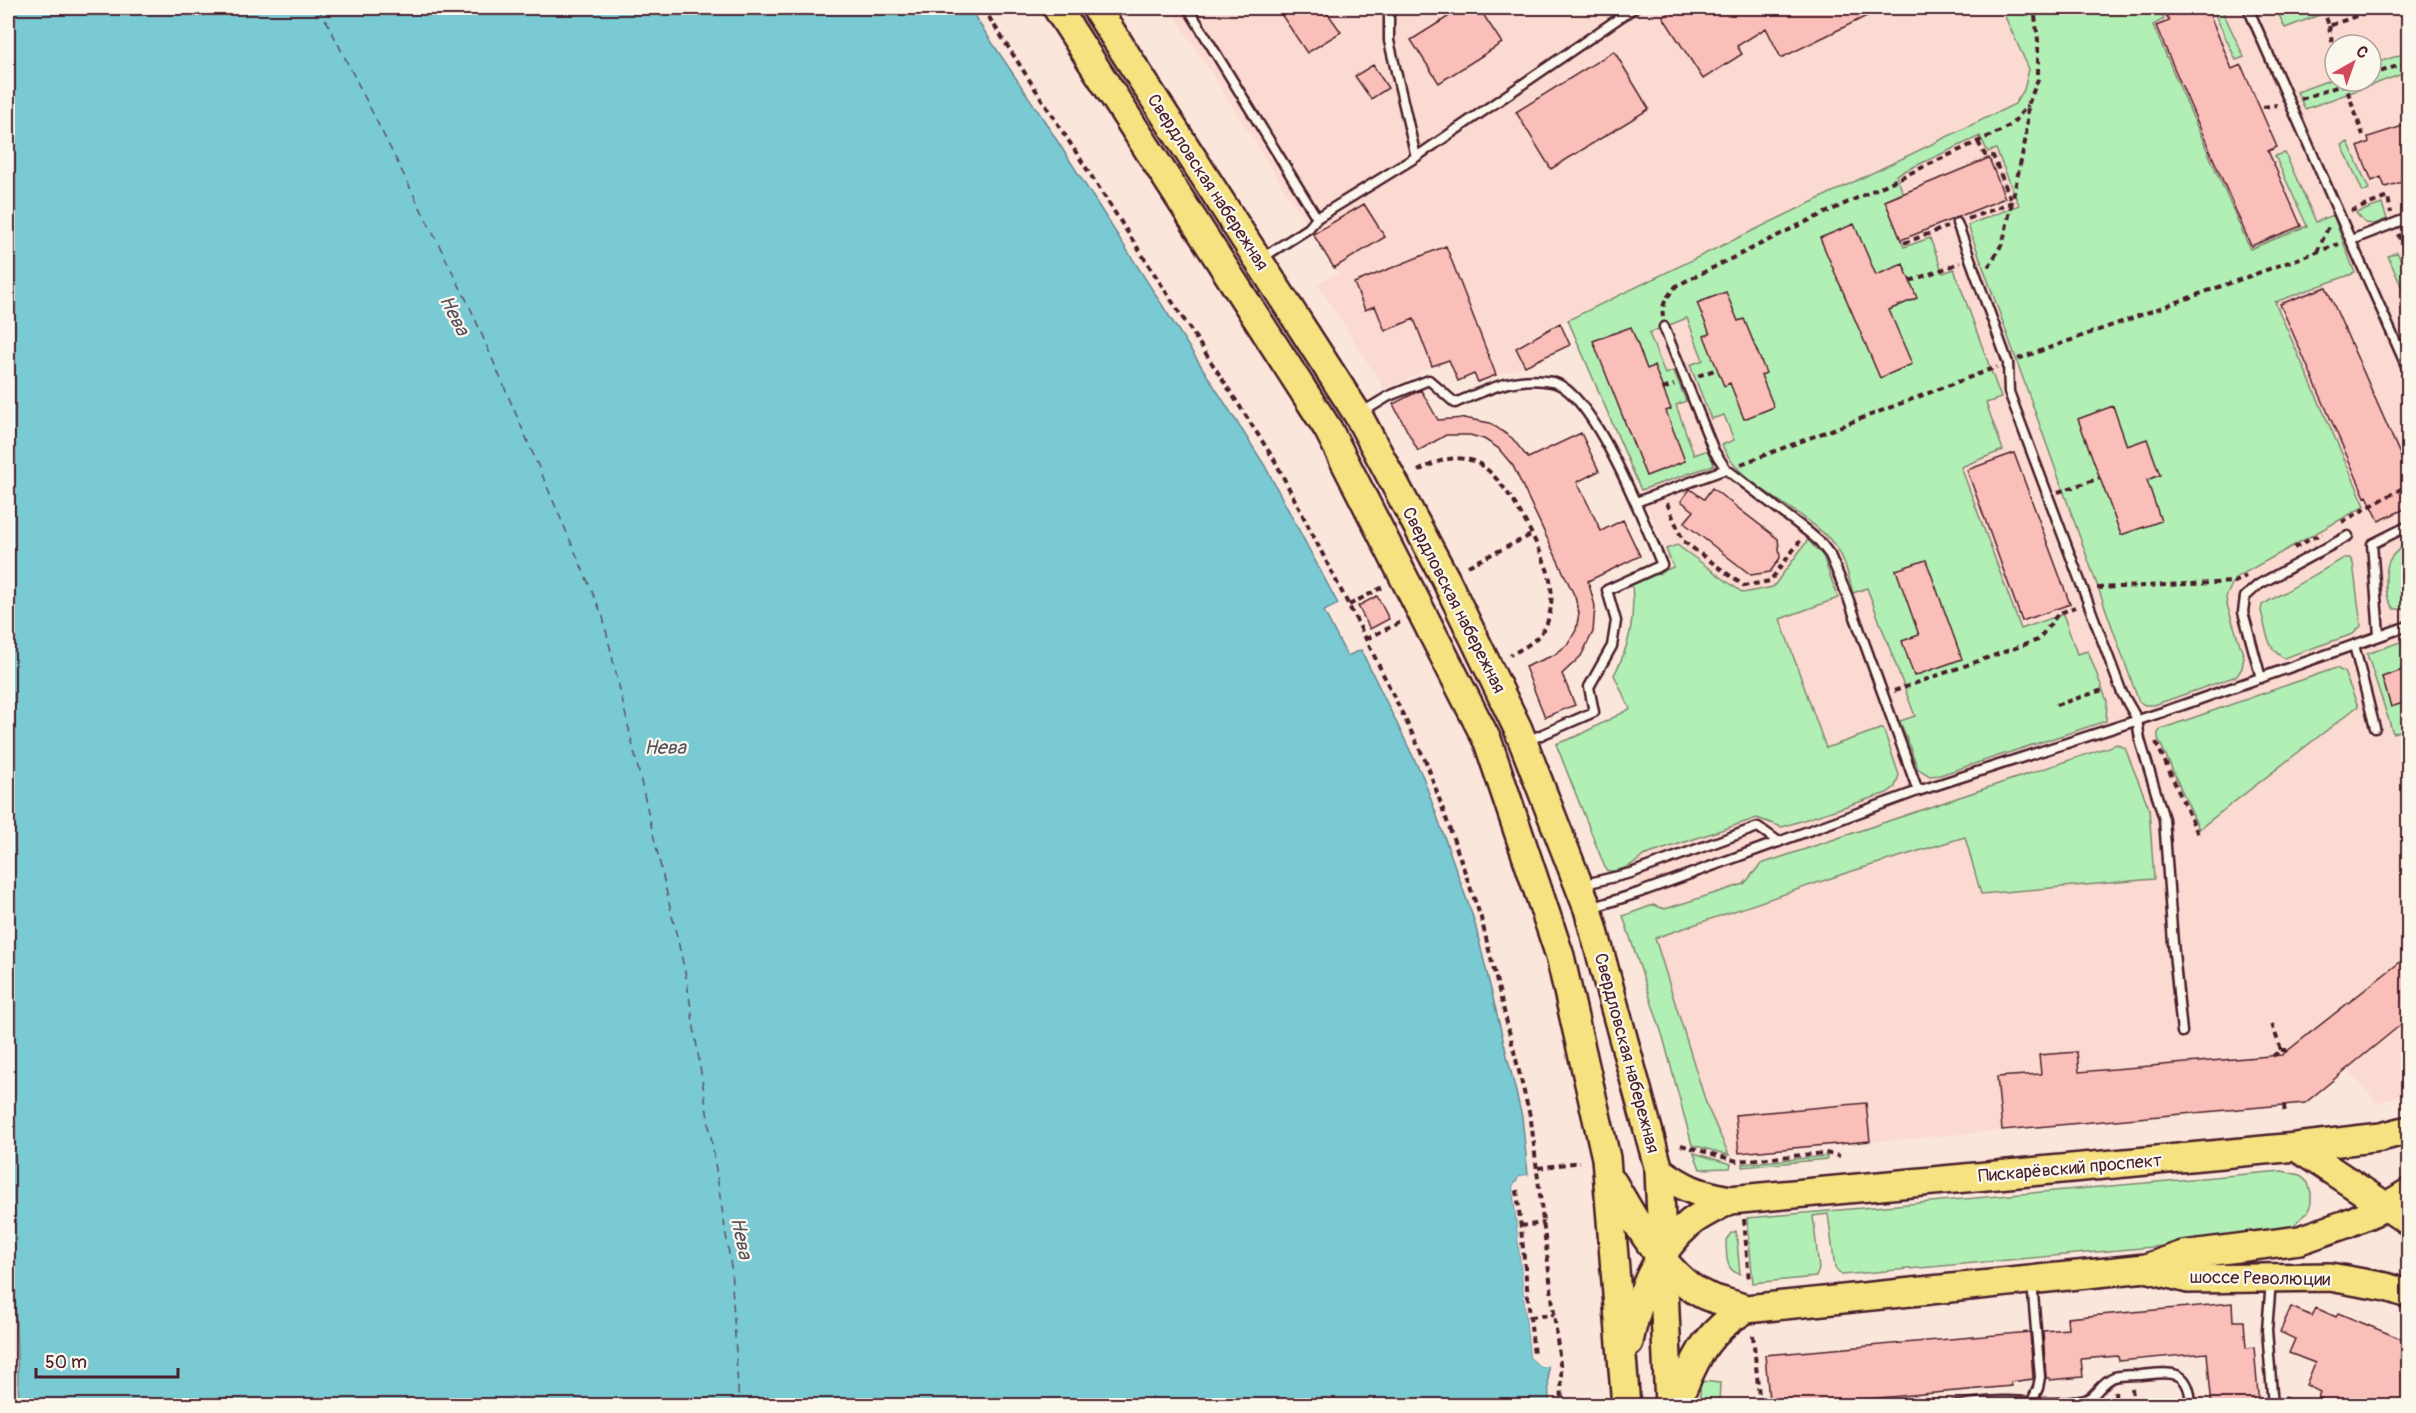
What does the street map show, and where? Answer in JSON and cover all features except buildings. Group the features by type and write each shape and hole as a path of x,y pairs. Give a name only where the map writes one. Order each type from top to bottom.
{"main road":[{"name":"Свердловская набережная","path":"1057,8 1328,429 1488,742 1560,956 1608,1174 1626,1406"},
{"name":"Свердловская набережная","path":"1095,8 1358,415 1445,578 1524,742 1584,897 1659,1170 1669,1406"},
{"name":"Пискарёвский проспект","path":"1661,1256 1671,1241 1691,1221 1737,1209 2381,1137 2409,1130"},
{"path":"2295,1147 2401,1206"},
{"name":"Пискарёвский проспект","path":"1659,1170 1679,1184 1701,1195 1737,1209"},
{"name":"Свердловская набережная","path":"1608,1174 1634,1221 1661,1256"},
{"path":"1661,1256 1679,1278 1705,1295 1747,1296 2031,1279 2146,1268 2183,1255 2300,1240 2401,1206"},
{"name":"Свердловская набережная","path":"1624,1366 1634,1316 1645,1285 1661,1256"},
{"name":"шоссе Революции","path":"2146,1268 2188,1279 2330,1277 2386,1287 2409,1294"},
{"path":"1676,1406 1697,1357 1707,1341 1747,1296"}],"lane":[{"path":"1188,8 1317,218"},
{"path":"1389,8 1389,41 1416,157"},
{"path":"1259,260 1310,228 1317,218 1416,157 1634,8"},
{"path":"2248,8 2409,370"},
{"path":"2351,240 2409,218"},
{"path":"1957,223 2008,363 2009,393 2122,693 2137,719 2140,740 2164,819 2182,1032"},
{"path":"1664,327 1714,451 1726,469 1808,531 1830,555 1918,791"},
{"path":"1358,415 1389,396 1429,380 1455,403 1520,379 1555,382 1575,396 1594,421 1636,502 1662,564 1607,590 1616,621 1611,646 1589,687 1594,712 1524,742"},
{"path":"1636,502 1726,469"},
{"path":"2379,635 2372,544 2409,526"},
{"path":"2261,678 2243,612 2245,597 2258,585 2348,536"},
{"path":"1584,897 1629,897 1918,791 2116,728 2409,626"},
{"path":"2354,645 2375,728"},
{"path":"1584,897 1631,873 1758,827 1779,842"},
{"path":"2272,1278 2266,1330 2273,1406"},
{"path":"2030,1405 2038,1388 2040,1377 2031,1279"},
{"path":"1953,1406 2007,1401 2030,1405 2084,1401 2094,1394 2104,1382 2114,1377 2170,1372 2184,1378 2190,1390 2191,1406"}],"path":[{"path":"983,8 1275,461 1427,764 1480,918 1531,1120 1561,1372 1562,1406"},
{"path":"1979,284 2003,242 2026,137 2028,105 2037,79 2034,8"},
{"path":"2323,8 2330,33"},
{"path":"2329,26 2378,8"},
{"path":"2383,71 2409,62"},
{"path":"2291,103 2323,91"},
{"path":"2348,93 2363,135"},
{"path":"1664,327 1662,309 1665,300 1676,286 1793,228 1978,142 2011,125 2028,105"},
{"path":"1978,142 1985,155 1993,156 2012,202"},
{"path":"2316,253 2331,221 2388,197"},
{"path":"1904,243 2012,202"},
{"path":"1726,469 2008,363 2351,240"},
{"path":"1910,281 1970,260"},
{"path":"1418,471 1450,458 1472,460 1493,472 1511,497 1531,535 1548,570 1552,597 1547,622 1537,640 1510,655"},
{"path":"2049,495 2100,478"},
{"path":"2336,525 2409,485"},
{"path":"1661,492 1683,541 1744,586 1770,581 1808,531"},
{"path":"2286,552 2326,531"},
{"path":"1468,566 1531,535"},
{"path":"2084,589 2235,582 2255,570"},
{"path":"1349,606 1383,587"},
{"path":"1883,695 2038,640 2058,614 2074,607"},
{"path":"1366,639 1401,622"},
{"path":"2056,705 2106,689"},
{"path":"2154,736 2198,834"},
{"path":"2272,1024 2281,1050"},
{"path":"2273,1056 2281,1050 2290,1050"},
{"path":"2284,1105 2285,1115"},
{"path":"1681,1145 1737,1161 1825,1153 1840,1156"},
{"path":"1538,1168 1580,1162"},
{"path":"1517,1190 1534,1355"},
{"path":"1737,1209 1747,1296"},
{"path":"1521,1226 1544,1223"},
{"path":"1530,1317 1554,1315"},
{"path":"1753,1335 1760,1406"}],"shaded area":[{"path":"1170,8 2408,8 2408,1093 2377,1103 2348,1068 2305,1103 1729,1155 1707,1106 1629,865 1577,736 1630,709 1614,675 1627,652 1634,606 1632,585 1673,567 1568,320 1541,332 1551,354 1534,339 1516,348 1525,366 1478,382 1474,374 1458,381 1448,360 1386,391 1317,283 1338,274"}],"green space":[{"path":"2001,8 2159,8 2164,19 2153,25 2250,249 2307,226 2275,156 2285,153 2316,222 2333,215 2355,273 2275,302 2365,506 2235,578 2226,597 2244,657 2242,668 2237,676 2154,705 2139,702 1968,225 2019,205 1996,149 1988,152 1980,136 1896,175 1903,193 1885,201 1904,247 1930,238 1943,273 1954,269 2001,398 1986,403 2003,450 1961,467 2021,629 2063,614 2077,654 2088,651 2107,701 2106,721 1940,775 1930,776 1918,769 1900,721 1915,716 1867,588 1853,593 1843,559 1832,542 1805,518 1757,485 1731,460 1722,445 1734,440 1724,415 1711,419 1690,365 1703,360 1687,318 1649,333 1665,374 1674,371 1686,401 1676,405 1694,455 1708,450 1714,465 1641,490 1568,320 2015,104 2024,90 2029,69"},
{"path":"2212,8 2221,8 2244,57 2236,60"},
{"path":"2276,8 2317,8 2319,15 2285,28"},
{"path":"2408,52 2408,72 2383,81 2383,61"},
{"path":"2323,82 2323,93 2350,93 2305,109 2297,92"},
{"path":"2348,142 2369,189 2363,192 2342,145"},
{"path":"2382,204 2387,219 2374,224 2365,223 2356,213"},
{"path":"2397,252 2408,277 2408,302 2388,256"},
{"path":"1808,540 1823,556 1838,598 1780,619 1826,748 1883,728 1899,775 1895,787 1887,793 1782,827 1757,818 1643,856 1631,865 1620,869 1606,870 1556,744 1630,709 1614,675 1630,632 1633,609 1632,585 1673,567 1666,549 1677,545 1743,593 1773,587"},
{"path":"2408,544 2408,609 2394,609 2387,593 2387,566 2392,556"},
{"path":"2344,558 2350,558 2353,563 2361,626 2353,634 2284,658 2274,650 2268,638 2261,611 2262,605"},
{"path":"2408,639 2408,668 2382,677 2391,706 2403,703 2405,708 2408,707 2408,728 2393,733 2367,654"},
{"path":"2336,668 2344,672 2358,706 2199,829 2158,738 2161,729"},
{"path":"2117,744 2125,748 2149,808 2154,879 1981,894 1965,837 1846,873 1655,938 1707,1106 1729,1155 1692,1145 1663,1037 1623,916 1653,905 1665,909 1744,884 1761,864"},
{"path":"1694,1153 1731,1164 1730,1168 1700,1169"},
{"path":"1827,1156 1827,1159 1743,1167 1743,1164"},
{"path":"2282,1171 2300,1175 2308,1183 2311,1193 2308,1212 2293,1226 2219,1241 1842,1275 1835,1268 1828,1214 1813,1216 1819,1269 1816,1277 1753,1283 1747,1218"},
{"path":"1736,1231 1740,1274 1731,1269 1727,1256 1726,1240 1731,1233"},
{"path":"1701,1381 1720,1383 1719,1405 1699,1405"}],"water":[{"name":"Нева","path":"8,8 969,8 1042,117 1265,466 1338,604 1324,611 1347,656 1361,650 1423,777 1474,920 1522,1117 1528,1175 1520,1176 1513,1186 1530,1357 1541,1367 1548,1366 1549,1405 19,1405 15,1299 8,1219"}],"pier":[{"path":"1528,1175 1529,1178 1522,1179 1516,1187 1533,1356 1542,1364 1548,1363 1548,1366 1541,1367 1530,1357 1513,1186 1520,1176"}],"ferry route":[{"path":"317,8 327,22 470,307 603,617 686,976 731,1267 739,1406"}]}
